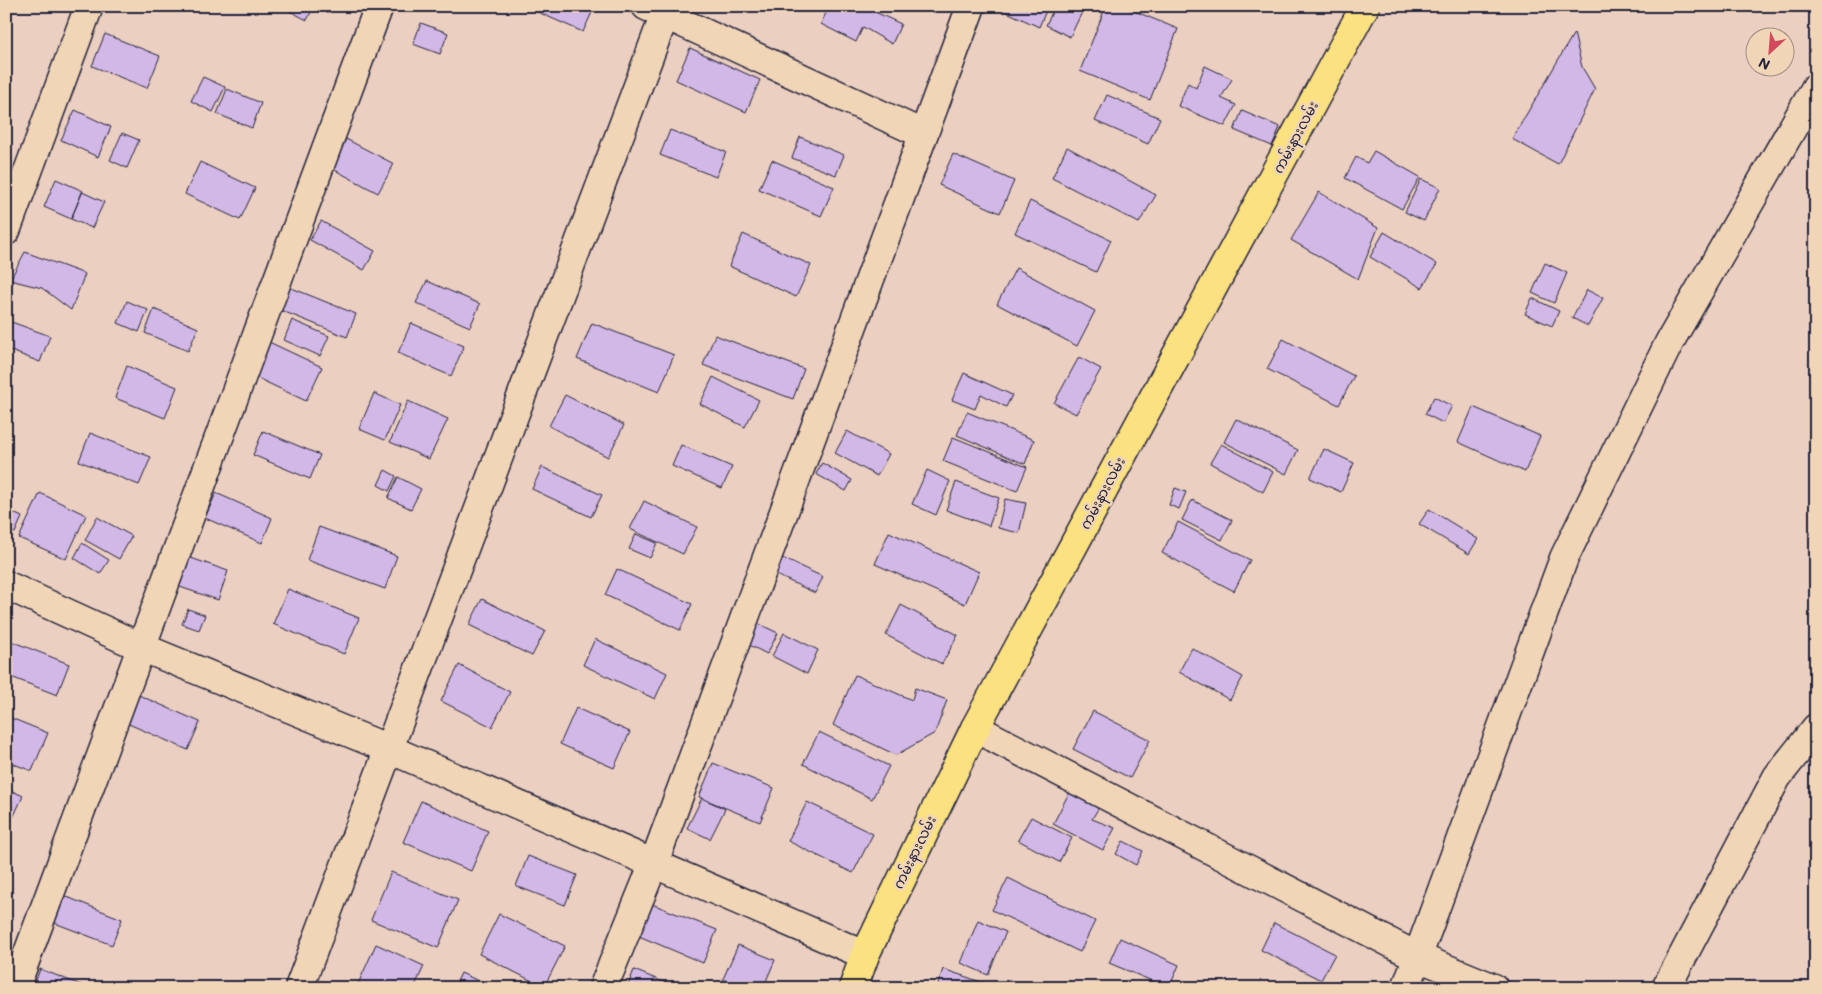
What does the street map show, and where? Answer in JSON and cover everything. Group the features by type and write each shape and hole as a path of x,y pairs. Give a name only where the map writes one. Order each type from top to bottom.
{"main road":[{"name":"ကမ်းနားလမ်း","path":"853,988 865,955 975,728 1365,6"}],"street":[{"path":"6,231 89,6"},
{"path":"15,988 379,6"},
{"path":"603,988 654,863 971,6"},
{"path":"299,988 389,749 660,9 923,134"},
{"path":"1406,988 1564,558 1668,343 1816,87"},
{"path":"6,585 141,647 389,749 865,955"},
{"path":"975,728 1418,957 1494,988"},
{"path":"1666,988 1777,777 1816,728"}],"building":[{"path":"280,6 314,6 307,20"},
{"path":"524,6 583,6 593,10 583,32"},
{"path":"829,6 875,6 871,10 901,24 892,44 863,27 856,42 821,24"},
{"path":"994,6 1048,6 1039,27"},
{"path":"1055,6 1075,6 1083,10 1070,37 1046,25"},
{"path":"1106,6 1122,6 1178,29 1150,100 1080,71"},
{"path":"421,23 448,33 440,54 413,44"},
{"path":"1574,33 1582,67 1595,89 1558,164 1512,139"},
{"path":"105,34 160,56 147,88 92,66"},
{"path":"690,48 760,80 746,112 676,80"},
{"path":"1205,66 1232,79 1221,98 1236,105 1225,126 1178,106 1188,83 1196,88"},
{"path":"203,77 225,87 213,112 191,101"},
{"path":"227,89 261,103 252,128 217,114"},
{"path":"1107,95 1160,118 1148,144 1095,121"},
{"path":"75,110 111,127 98,157 61,140"},
{"path":"1242,111 1280,127 1272,146 1234,130"},
{"path":"670,130 726,152 716,177 660,155"},
{"path":"122,133 139,140 127,168 110,160"},
{"path":"800,137 844,155 836,175 792,158"},
{"path":"346,139 394,164 378,193 331,168"},
{"path":"1067,147 1156,195 1139,223 1052,178"},
{"path":"1374,151 1420,177 1402,209 1345,178 1356,157 1367,163"},
{"path":"953,154 1014,181 1000,213 939,185"},
{"path":"772,160 834,187 821,216 759,189"},
{"path":"200,162 255,188 240,220 185,194"},
{"path":"56,179 83,191 71,219 44,207"},
{"path":"1421,179 1440,188 1424,221 1405,212"},
{"path":"82,192 104,202 92,228 71,219"},
{"path":"1319,192 1378,228 1358,279 1291,240"},
{"path":"1030,201 1111,240 1096,272 1015,233"},
{"path":"321,221 375,251 364,270 310,240"},
{"path":"1384,232 1437,264 1422,288 1370,257"},
{"path":"743,234 811,265 796,297 729,266"},
{"path":"25,252 85,274 71,310 42,288 10,280"},
{"path":"1545,263 1567,273 1554,303 1532,293"},
{"path":"1016,268 1095,311 1077,346 997,304"},
{"path":"427,281 480,304 470,327 416,303"},
{"path":"284,285 356,314 347,337 275,308"},
{"path":"1587,290 1603,298 1588,326 1572,318"},
{"path":"1532,298 1559,311 1552,326 1525,314"},
{"path":"127,301 148,310 139,332 118,323"},
{"path":"154,309 198,328 188,351 145,333"},
{"path":"6,320 50,336 40,362 6,349"},
{"path":"292,320 329,336 320,356 284,340"},
{"path":"411,323 464,346 451,376 398,353"},
{"path":"592,323 674,355 659,392 577,359"},
{"path":"715,335 804,369 793,399 703,365"},
{"path":"1283,339 1354,376 1339,405 1267,369"},
{"path":"269,342 322,367 306,401 253,376"},
{"path":"1079,357 1101,369 1076,414 1054,403"},
{"path":"127,366 177,387 165,418 115,398"},
{"path":"964,373 1012,395 1006,407 981,394 975,409 952,400"},
{"path":"713,377 759,400 745,427 700,404"},
{"path":"374,393 400,405 385,440 359,429"},
{"path":"565,395 624,425 608,457 549,426"},
{"path":"1434,397 1452,406 1443,423 1425,414"},
{"path":"408,401 448,419 429,459 390,442"},
{"path":"1473,407 1540,436 1525,472 1458,442"},
{"path":"967,412 1034,440 1025,464 957,435"},
{"path":"1236,419 1298,450 1286,474 1224,442"},
{"path":"263,431 320,455 310,479 253,455"},
{"path":"847,431 889,454 877,476 835,453"},
{"path":"90,433 151,457 139,485 79,461"},
{"path":"953,437 1027,467 1017,491 943,461"},
{"path":"1221,444 1273,472 1263,492 1210,463"},
{"path":"681,445 732,467 722,488 672,466"},
{"path":"1324,449 1354,463 1341,492 1310,478"},
{"path":"822,463 852,480 846,491 816,474"},
{"path":"542,467 602,495 591,517 532,489"},
{"path":"385,470 396,476 389,491 378,485"},
{"path":"927,470 950,481 936,515 912,504"},
{"path":"398,477 421,489 411,509 388,498"},
{"path":"956,482 999,498 989,526 946,510"},
{"path":"1175,488 1186,492 1179,509 1169,505"},
{"path":"40,493 86,515 66,559 19,538"},
{"path":"216,493 272,518 262,543 205,518"},
{"path":"1005,499 1026,503 1019,533 998,528"},
{"path":"1192,500 1232,520 1222,540 1182,520"},
{"path":"644,501 697,527 683,554 630,529"},
{"path":"1429,509 1478,539 1469,554 1419,524"},
{"path":"7,510 22,517 15,533 6,529"},
{"path":"97,517 132,536 119,559 85,540"},
{"path":"1178,522 1250,560 1234,591 1162,553"},
{"path":"319,527 397,556 385,589 307,560"},
{"path":"889,532 979,572 965,604 875,564"},
{"path":"636,534 657,543 650,558 629,549"},
{"path":"82,543 109,560 100,574 74,558"},
{"path":"778,556 823,577 815,593 770,572"},
{"path":"188,557 228,571 218,600 177,586"},
{"path":"617,569 692,604 680,630 605,595"},
{"path":"288,589 359,618 344,654 273,624"},
{"path":"482,599 545,631 532,656 469,625"},
{"path":"901,605 958,635 942,664 886,635"},
{"path":"188,609 205,615 199,630 182,624"},
{"path":"757,623 778,633 767,654 747,644"},
{"path":"784,633 818,650 807,674 772,656"},
{"path":"6,639 69,664 57,695 6,675"},
{"path":"595,639 667,673 655,699 583,665"},
{"path":"1192,648 1243,677 1230,700 1179,672"},
{"path":"459,665 510,692 492,727 441,701"},
{"path":"855,675 912,700 915,688 947,700 935,733 896,755 833,725"},
{"path":"134,693 200,722 188,750 122,721"},
{"path":"576,708 630,732 614,768 560,744"},
{"path":"1093,711 1150,740 1130,778 1073,749"},
{"path":"6,716 48,733 32,771 6,761"},
{"path":"819,732 889,766 872,799 803,764"},
{"path":"713,763 774,788 760,822 699,797"},
{"path":"6,788 23,796 6,833"},
{"path":"1069,793 1099,807 1092,819 1115,828 1103,850 1053,824"},
{"path":"702,798 725,809 710,839 687,828"},
{"path":"421,801 488,831 471,871 403,842"},
{"path":"807,802 873,834 853,873 788,841"},
{"path":"1031,817 1072,838 1059,862 1018,840"},
{"path":"1123,841 1143,851 1136,865 1116,854"},
{"path":"528,856 577,875 565,905 516,886"},
{"path":"391,872 458,900 438,948 371,920"},
{"path":"1008,878 1095,921 1080,952 992,910"},
{"path":"57,893 122,919 112,945 47,920"},
{"path":"652,904 717,930 703,963 639,936"},
{"path":"499,914 565,946 544,987 479,954"},
{"path":"978,920 1006,932 988,975 961,963"},
{"path":"1274,923 1335,954 1321,980 1261,950"},
{"path":"1120,938 1179,965 1169,988 1109,963"},
{"path":"376,944 424,966 414,988 367,988 358,984"},
{"path":"738,945 775,960 763,988 743,988 723,979"},
{"path":"40,969 89,988 33,988"},
{"path":"943,969 984,983 982,988 937,988"},
{"path":"634,970 678,988 627,988"},
{"path":"461,973 494,988 454,988"}]}
